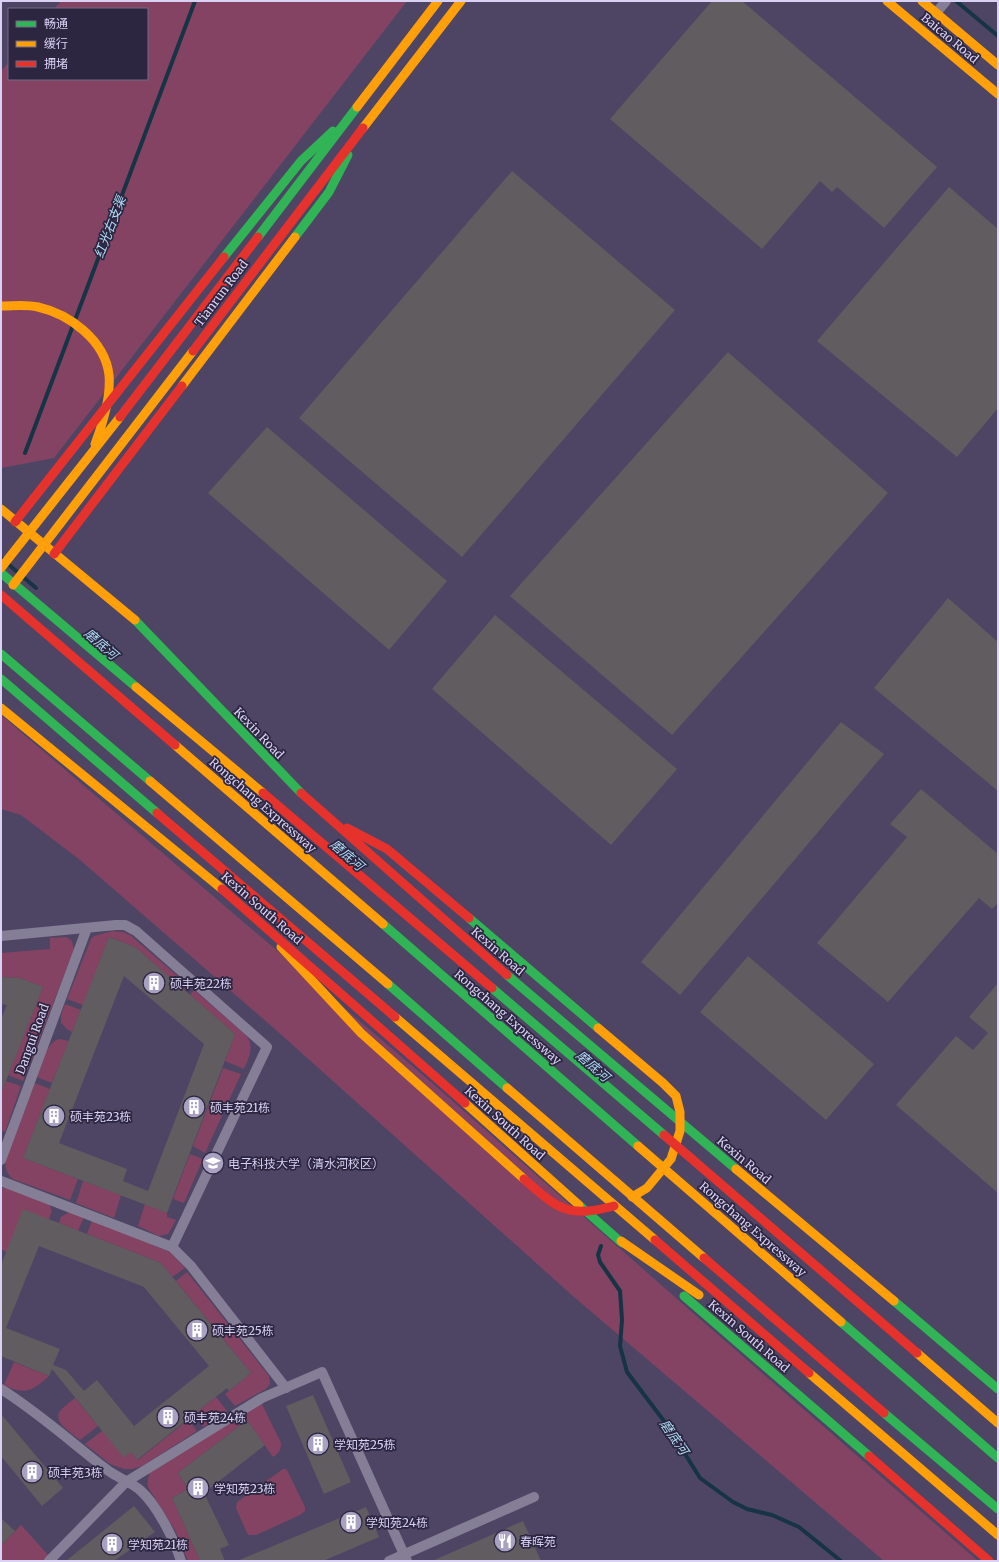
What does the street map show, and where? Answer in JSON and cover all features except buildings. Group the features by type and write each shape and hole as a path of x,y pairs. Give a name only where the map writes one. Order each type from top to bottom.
{"main road":[{"name":"Tianrun Road","path":"1,568 90,456 438,1"},
{"name":"Tianrun Road","path":"1,600 461,1"},
{"name":"Baicao Road","path":"887,1 998,94"},
{"name":"Baicao Road","path":"922,1 998,65"},
{"path":"15,522 301,161 356,109"},
{"path":"54,554 329,192 362,128"},
{"path":"1,306 25,304 48,310 70,320 87,333 99,350 107,365 107,399 102,427 90,456"},
{"name":"Kexin Road","path":"1,509 129,614 293,786 535,1000 998,1389"},
{"path":"1,573 403,911 998,1423"},
{"name":"Rongchang Expressway","path":"1,595 330,878 998,1458"},
{"path":"1,654 303,912 927,1450 998,1509"},
{"path":"1,679 998,1535"},
{"path":"50,696 361,1033 546,1198 561,1208 574,1212 594,1211 621,1204 647,1188 671,1159 680,1131 680,1112 676,1096 663,1082 387,849 334,822"},
{"name":"Kexin South Road","path":"1,708 240,903 621,1241 989,1561"},
{"path":"621,1241 706,1299"},
{"path":"719,1308 927,1450"}],"street":[{"path":"936,13 946,1"},
{"path":"1,936 116,925 125,926 136,931 267,1047 172,1247"},
{"name":"Dangui Road","path":"1,1160 87,928"},
{"path":"1,1181 172,1247 191,1266 286,1388"},
{"path":"49,1561 126,1482 262,1398 322,1372 406,1558"},
{"path":"1,1389 29,1407 107,1470 139,1489 151,1502 176,1547 181,1561"},
{"path":"389,1561 406,1558 534,1497"}],"shaded area":[{"path":"61,1 407,1 54,458 1,468 1,71 8,63 8,80 148,80 148,8 55,8"},
{"path":"1,715 431,1082 978,1561 884,1561 574,1297 276,1030 80,860 21,815 1,809"},
{"path":"113,931 123,932 130,935 188,985 184,990 135,947 109,937 83,1005 67,999 91,939 94,936"},
{"path":"67,937 72,941 74,950 23,1081 8,1075 43,987 20,978 1,977 1,953 50,949 50,938"},
{"path":"194,990 249,1039 251,1048 244,1069 225,1061 235,1034 190,995"},
{"path":"65,1004 81,1010 72,1032 61,1023 61,1015"},
{"path":"59,1039 69,1041 52,1083 37,1077 47,1050 50,1045"},
{"path":"223,1068 241,1074 205,1153 193,1146"},
{"path":"6,1081 21,1086 5,1132 1,1130 1,1092"},
{"path":"35,1083 50,1089 23,1158 78,1179 70,1200 13,1179 6,1170 5,1159 7,1152"},
{"path":"190,1154 203,1159 184,1203 173,1199"},
{"path":"83,1181 121,1195 114,1218 76,1203"},
{"path":"5,1187 49,1203 52,1211 49,1219 6,1252 1,1249 1,1189"},
{"path":"145,1204 167,1213 167,1217 176,1220 168,1234 159,1236 138,1226"},
{"path":"69,1212 84,1217 78,1231 59,1223 61,1217"},
{"path":"92,1220 170,1252 185,1268 172,1277 161,1263 87,1234"},
{"path":"187,1272 269,1376 270,1384 266,1389 235,1406 225,1394 251,1373 176,1281"},
{"path":"14,1362 49,1376 38,1385 28,1390 23,1391 11,1388 4,1385"},
{"path":"216,1397 227,1411 203,1427 193,1415"},
{"path":"75,1398 98,1426 80,1440 64,1427 58,1415 65,1406"},
{"path":"261,1402 281,1443 277,1454 273,1457 247,1420 178,1473 186,1486 186,1490 172,1498 200,1561 188,1561 176,1532 148,1487 150,1474 152,1470"},
{"path":"188,1420 197,1431 142,1466 132,1469 124,1469 110,1464 85,1444 102,1431 131,1452 138,1460"},
{"path":"283,1469 286,1469 289,1474 305,1507 305,1511 300,1515 256,1535 249,1535 236,1508 237,1502"},
{"path":"21,1525 49,1556 44,1561 1,1561 1,1546"}],"waterway":[{"name":"红光右支渠","path":"25,453 195,1"},
{"path":"956,1 998,36"},
{"name":"磨底河","path":"1,558 36,588"},
{"name":"磨底河","path":"601,1246 598,1255 600,1262 620,1291 622,1320 620,1346 627,1372 667,1425 700,1478 733,1502 747,1509 772,1515 799,1527 841,1561"}],"traffic: fast":[{"path":"258,237 357,107"},
{"path":"224,257 301,161 333,131"},
{"path":"295,237 329,192 348,155"},
{"path":"1,573 136,687"},
{"path":"135,620 301,793"},
{"path":"1,654 150,781"},
{"path":"1,679 157,813"},
{"path":"469,918 598,1028"},
{"path":"383,924 638,1146"},
{"path":"507,975 736,1169"},
{"path":"388,984 507,1088"},
{"path":"492,988 664,1135"},
{"path":"579,1205 622,1243"},
{"path":"684,1296 869,1456"},
{"path":"894,1301 998,1389"},
{"path":"841,1322 998,1458"},
{"path":"884,1413 998,1509"}],"traffic: slow":[{"path":"357,107 438,1"},
{"path":"363,128 461,1"},
{"path":"887,1 998,94"},
{"path":"922,1 998,65"},
{"path":"182,386 295,237"},
{"path":"1,306 24,305 50,310 73,322 84,330 101,351 106,362 109,375 109,393 95,444"},
{"path":"13,585 193,351"},
{"path":"1,568 120,417"},
{"path":"1,509 135,620"},
{"path":"136,687 263,793"},
{"path":"1,708 222,889"},
{"path":"175,745 383,924"},
{"path":"150,781 388,984"},
{"path":"281,947 361,1033 524,1179"},
{"path":"395,1017 655,1240"},
{"path":"598,1028 663,1083 676,1096 680,1112 680,1131 671,1159 647,1188 632,1197"},
{"path":"507,1088 704,1258"},
{"path":"465,1103 579,1205"},
{"path":"638,1146 841,1322"},
{"path":"736,1169 894,1301"},
{"path":"621,1241 699,1295"},
{"path":"917,1353 998,1423"},
{"path":"809,1373 998,1535"}],"traffic: jam":[{"path":"193,351 363,128"},
{"path":"120,417 258,237"},
{"path":"15,522 224,257"},
{"path":"54,554 182,386"},
{"path":"1,595 175,745"},
{"path":"263,793 492,988"},
{"path":"301,793 507,975"},
{"path":"157,813 395,1017"},
{"path":"347,828 387,849 469,918"},
{"path":"222,889 465,1103"},
{"path":"664,1135 917,1353"},
{"path":"524,1179 546,1198 564,1209 585,1211 598,1210 614,1206"},
{"path":"655,1240 809,1373"},
{"path":"704,1258 884,1413"},
{"path":"869,1456 989,1561"}],"place":[{"name":"硕丰苑22栋","path":"154,983"},
{"name":"硕丰苑21栋","path":"194,1107"},
{"name":"硕丰苑23栋","path":"54,1116"},
{"name":"电子科技大学（清水河校区）","path":"213,1163"},
{"name":"硕丰苑25栋","path":"197,1330"},
{"name":"硕丰苑24栋","path":"168,1417"},
{"name":"学知苑25栋","path":"318,1444"},
{"name":"硕丰苑3栋","path":"32,1472"},
{"name":"学知苑23栋","path":"198,1488"},
{"name":"学知苑24栋","path":"351,1522"},
{"name":"春晖苑","path":"505,1541"},
{"name":"学知苑21栋","path":"112,1544"}]}
